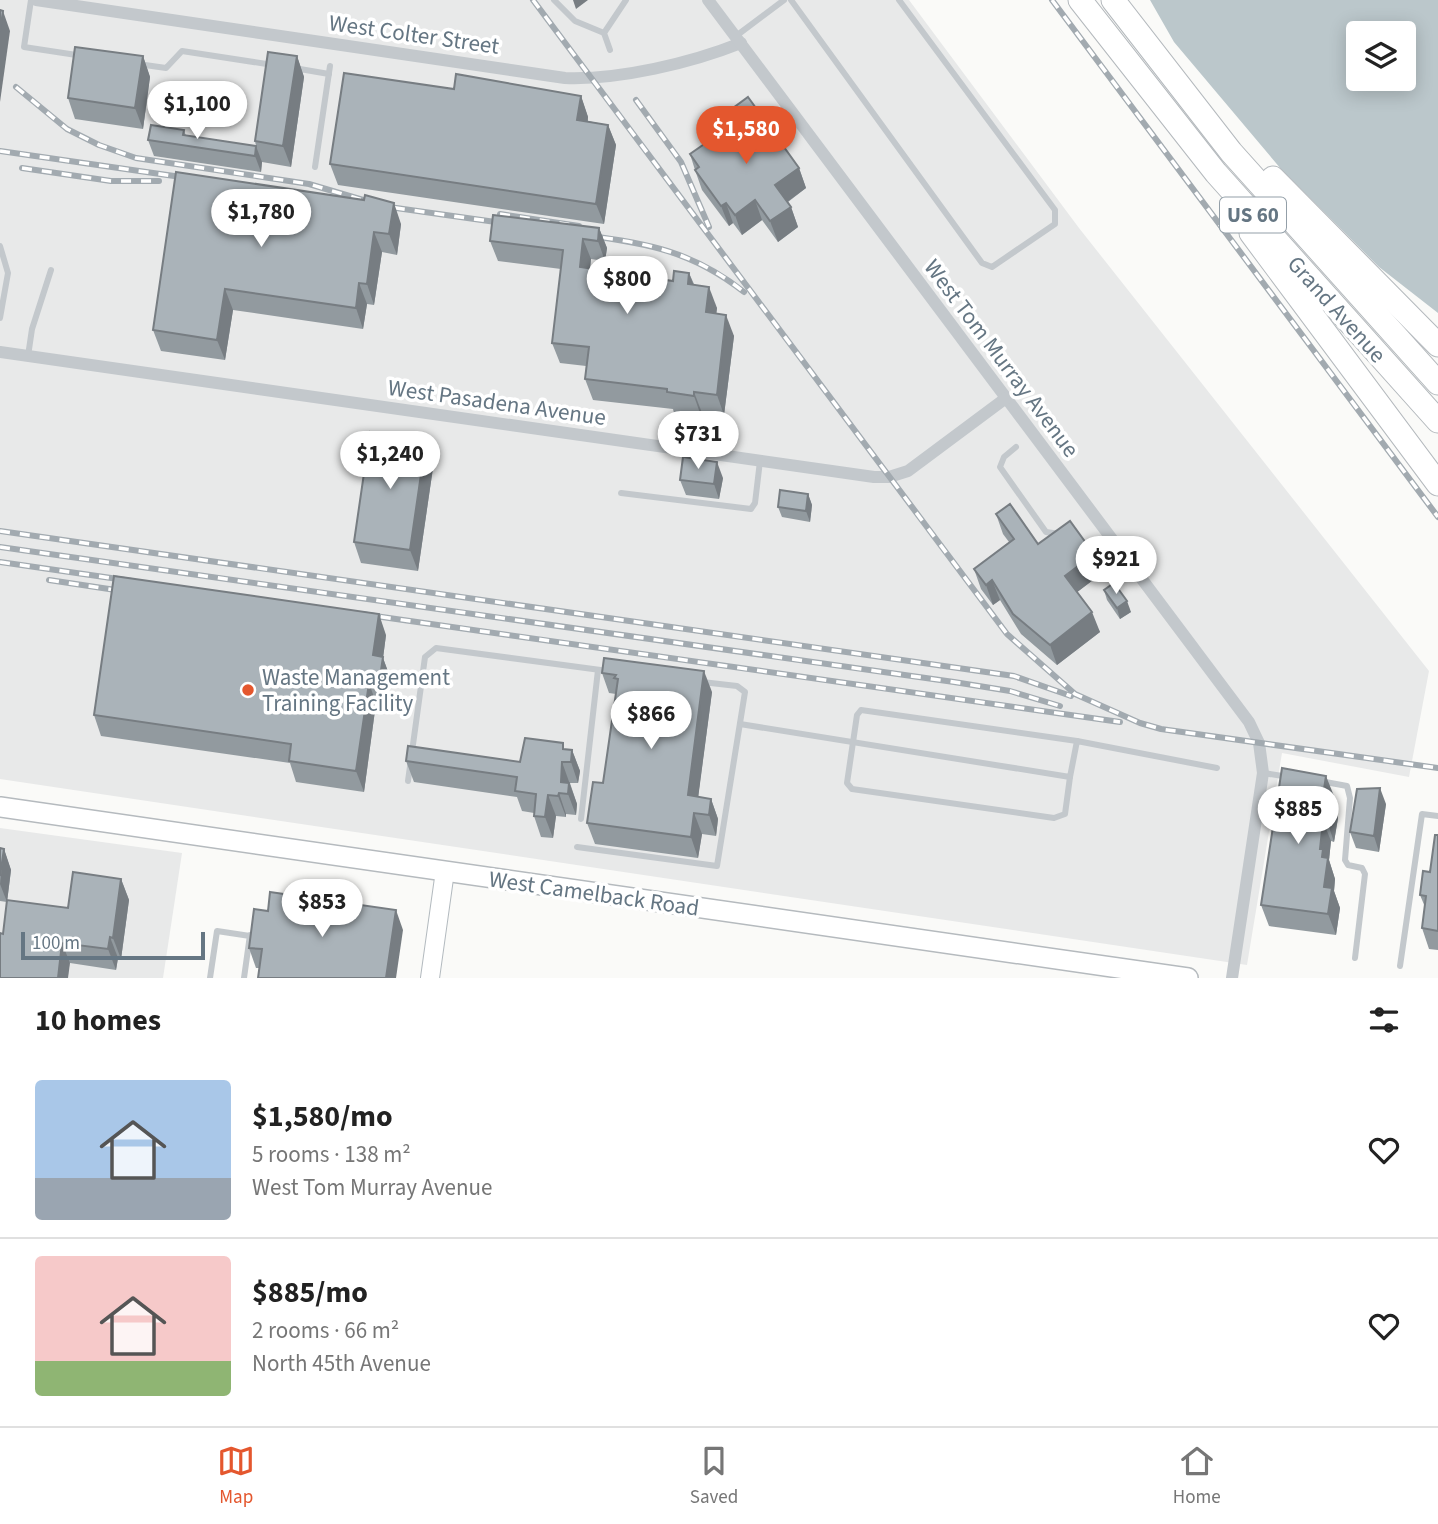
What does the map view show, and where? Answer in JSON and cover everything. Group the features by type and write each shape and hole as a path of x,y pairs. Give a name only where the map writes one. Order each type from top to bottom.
{"highway":[{"name":"Grand Avenue","path":"1080,0 1216,173 1438,421"},
{"name":"Grand Avenue","path":"1113,0 1231,152 1438,383"},
{"path":"1231,152 1276,181 1438,345"},
{"path":"1216,173 1238,216 1438,484"}],"main road":[{"name":"West Camelback Road","path":"0,807 1188,978"}],"street":[{"name":"West Colter Street","path":"33,0 565,78 590,79 664,65 738,39"},
{"name":"West Tom Murray Avenue","path":"708,0 1231,696 1259,743 1263,774"},
{"name":"West Pasadena Avenue","path":"0,352 760,461 889,477 908,471 1006,398"},
{"path":"1232,978 1263,774"},
{"path":"430,978 445,871"}],"lane":[{"path":"33,0 24,47 88,57"},
{"path":"554,0 575,21 604,33 610,50"},
{"path":"604,33 626,0"},
{"path":"738,39 784,0"},
{"path":"791,0 982,263 992,267 1055,224 1055,210 900,0"},
{"path":"127,62 166,68 183,51 276,66"},
{"path":"289,68 329,70 315,167"},
{"path":"0,246 9,273 0,318"},
{"path":"28,356 32,329 51,270"},
{"path":"1016,447 1004,457 1000,467 1046,532 1064,533"},
{"path":"621,493 751,509 755,503 760,461"},
{"path":"408,781 425,657 436,648 612,671"},
{"path":"581,819 598,670"},
{"path":"577,847 717,866 746,692 742,687 695,681"},
{"path":"1077,740 1065,814 1054,818 852,789 847,783 857,715 866,709 1077,740 1217,768"},
{"path":"740,724 1070,776"},
{"path":"1263,774 1301,779"},
{"path":"1313,780 1347,786 1350,797 1345,860 1362,868 1365,874 1355,958"},
{"path":"1399,966 1422,814 1438,816"},
{"path":"244,978 251,926"},
{"path":"210,978 217,931 250,936"}],"shaded area":[{"path":"0,0 909,0 1079,228 1429,671 1409,777 1282,753 1247,965 0,779"},
{"path":"1150,0 1438,0 1438,313 1379,267 1281,169 1174,42"},
{"path":"0,828 182,853 163,978 0,978"}],"building":[{"path":"0,10 3,11 0,31"},
{"path":"75,47 143,56 135,108 68,98"},
{"path":"268,52 297,56 283,146 255,141"},
{"path":"344,73 454,89 456,74 581,96 577,120 608,125 596,204 330,164"},
{"path":"748,97 799,168 775,185 791,207 770,221 755,200 735,215 726,203 721,206 695,170 699,167 690,154 726,129 734,141 749,130 733,108"},
{"path":"151,125 184,130 183,135 256,146 255,156 148,140"},
{"path":"176,172 364,200 365,195 394,203 389,234 374,232 367,284 359,283 356,308 225,289 217,340 153,330"},
{"path":"493,215 599,228 598,241 583,239 580,267 673,281 674,271 689,273 688,284 709,287 706,312 726,315 717,395 694,392 694,396 667,392 667,389 585,379 589,347 552,343 563,250 490,241"},
{"path":"370,432 426,440 410,550 354,542"},
{"path":"683,457 717,462 714,484 680,480"},
{"path":"780,490 808,494 806,511 778,507"},
{"path":"1010,504 1038,544 1070,521 1094,554 1065,576 1092,612 1050,645 1013,614 992,580 986,585 974,569 1014,539 996,514"},
{"name":"Waste Management Training Facility","path":"114,576 379,614 373,655 383,657 379,684 369,683 356,771 289,761 291,744 94,715"},
{"path":"1114,583 1127,601 1117,608 1104,590"},
{"path":"604,658 704,671 688,795 711,799 709,815 694,813 691,837 587,823 593,782 603,783 618,679 614,678 616,675 602,673"},
{"path":"525,738 563,743 563,749 572,750 571,762 562,762 561,782 569,783 568,794 548,795 545,817 534,816 536,794 515,791 517,777 406,761 408,746 520,762"},
{"path":"1282,768 1326,776 1323,796 1330,797 1327,821 1323,821 1320,849 1323,849 1322,857 1328,858 1324,887 1332,888 1328,914 1261,905"},
{"path":"1380,788 1374,836 1350,832 1357,789"},
{"path":"1435,835 1438,835 1438,931 1422,928 1426,896 1420,895 1423,871 1430,872"},
{"path":"0,848 4,849 0,876"},
{"path":"73,872 121,879 113,938 110,937 108,949 62,943 58,978 0,978 0,933 3,934 7,900 68,908"},
{"path":"270,892 396,910 386,978 258,978 262,949 249,948 254,909 268,911"}],"railway":[{"path":"533,0 1007,634 1075,694 1140,723 1161,729 1438,768"},
{"path":"1052,0 1438,517"},
{"path":"16,87 67,129 99,145 136,158 309,184 380,205"},
{"path":"636,100 681,162 709,227"},
{"path":"0,151 195,179"},
{"path":"22,168 111,181 159,181"},
{"path":"375,205 510,224"},
{"path":"500,214 579,226"},
{"path":"583,235 668,251 706,267 744,292"},
{"path":"0,531 1014,676 1071,696"},
{"path":"0,547 954,682 1010,691 1060,706"},
{"path":"0,562 132,581"},
{"path":"49,580 129,592"},
{"path":"361,614 1120,722"}],"place":[{"name":"Waste Management Training Facility","path":"248,690"}]}
